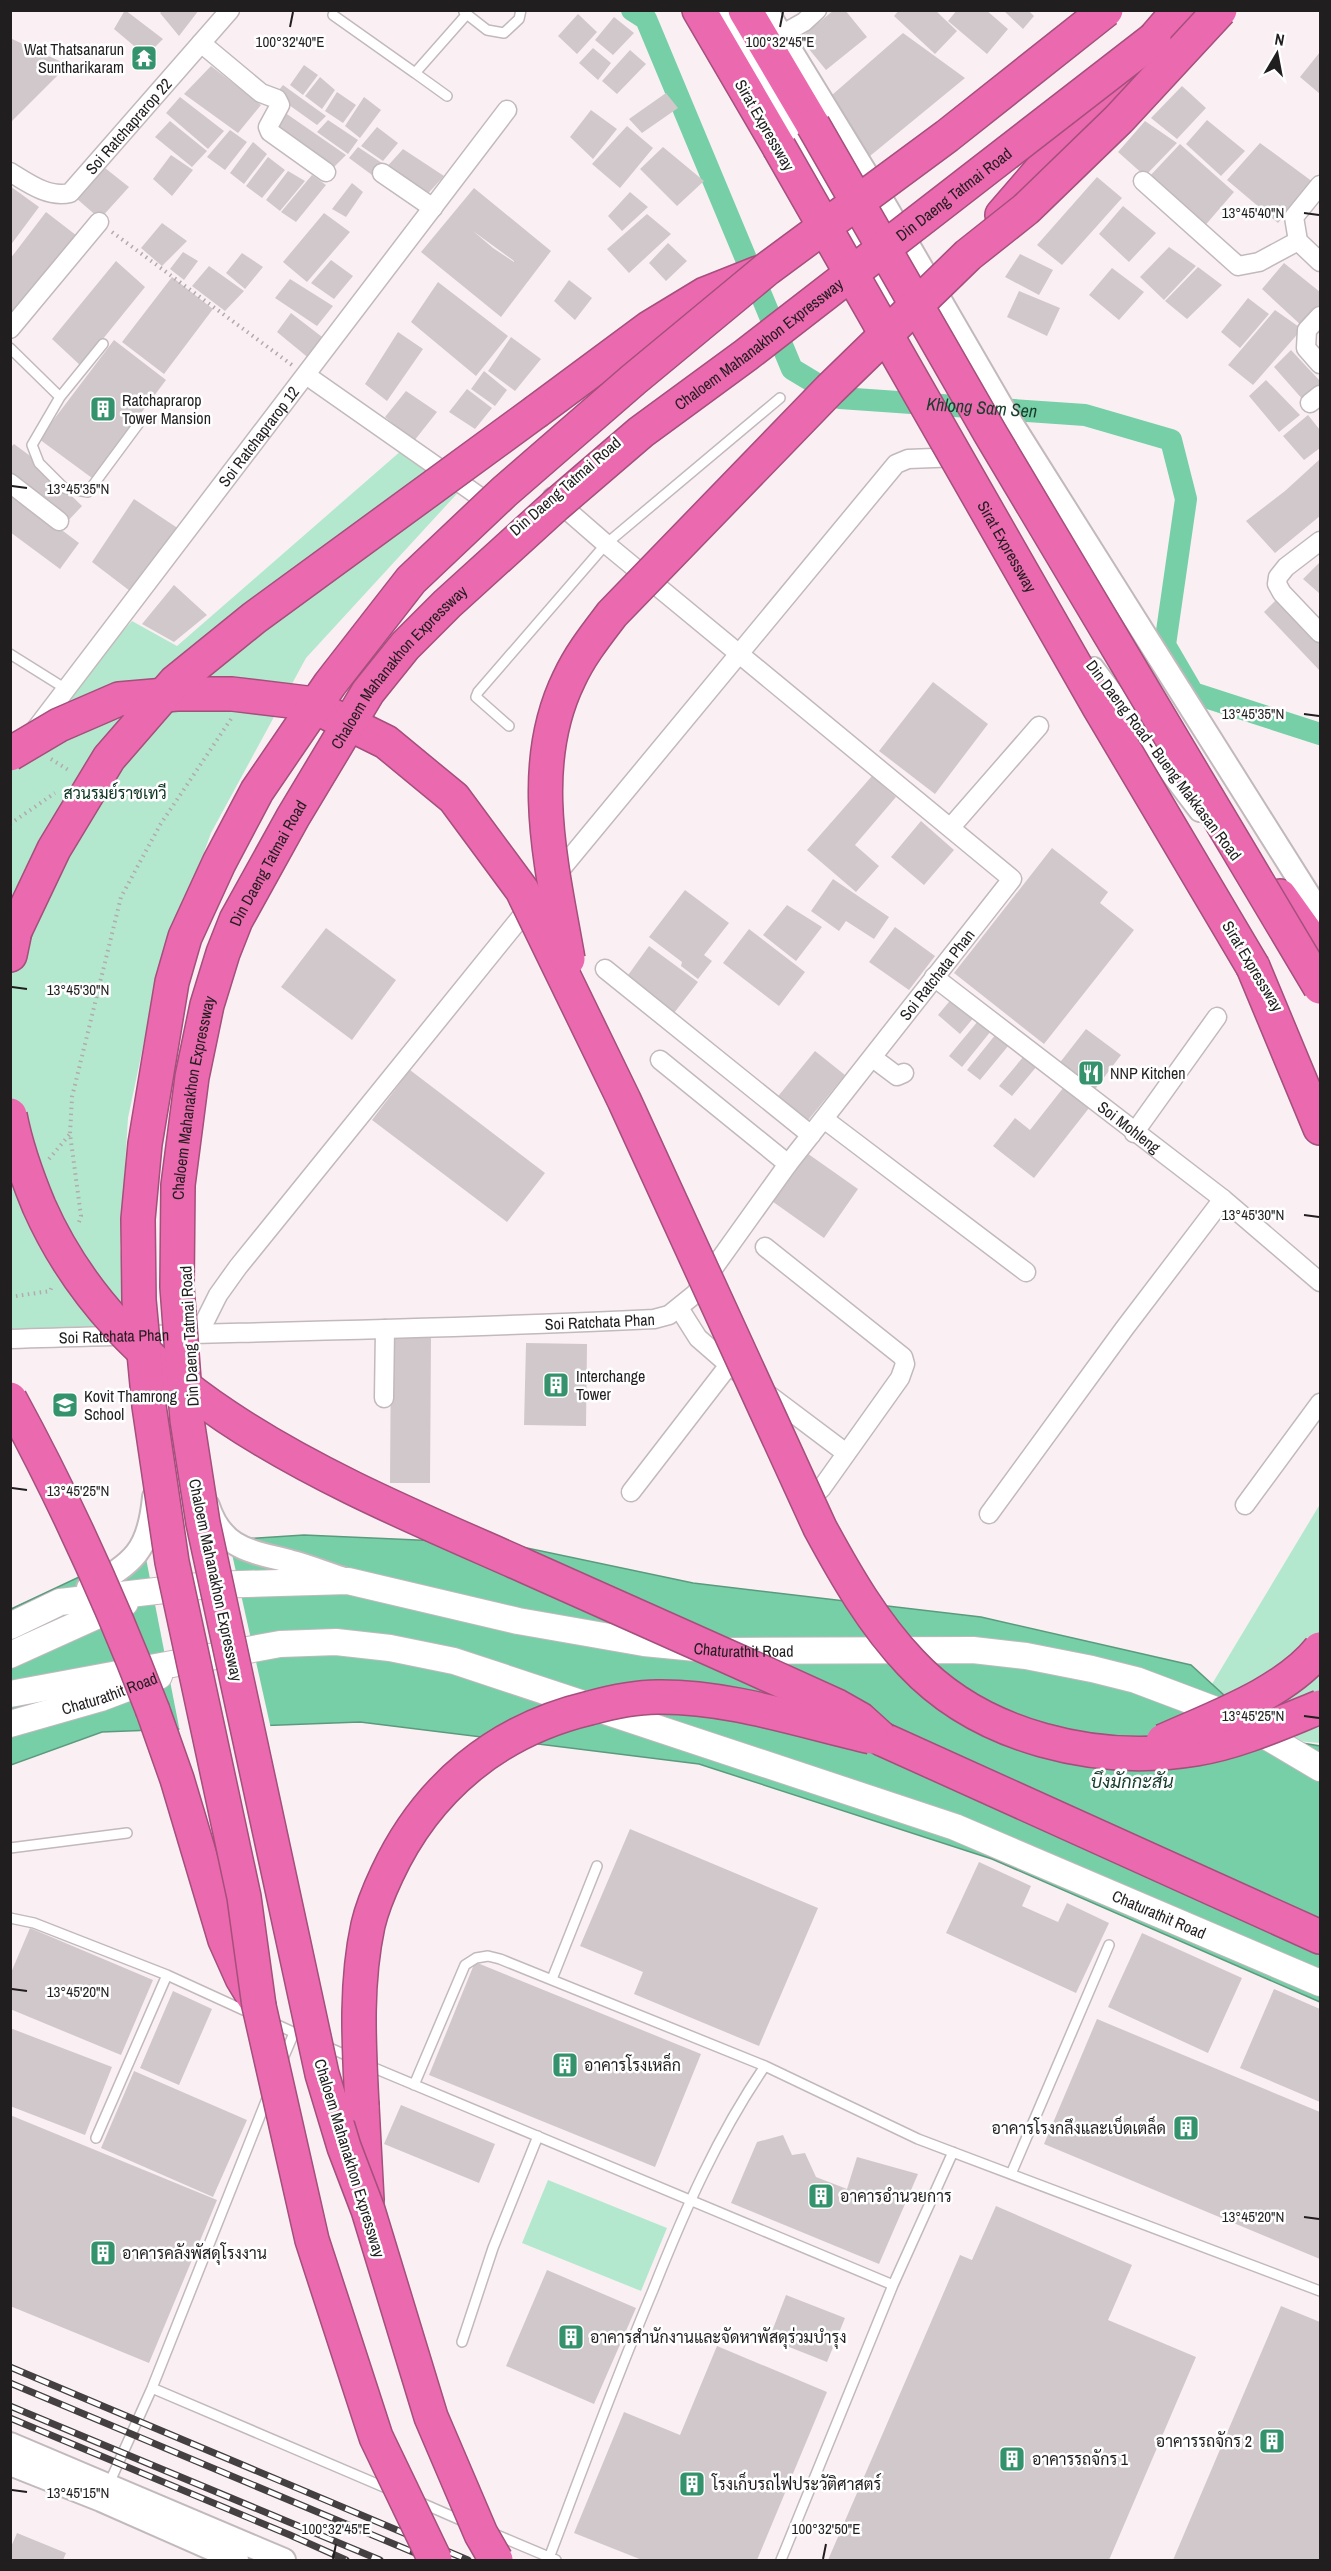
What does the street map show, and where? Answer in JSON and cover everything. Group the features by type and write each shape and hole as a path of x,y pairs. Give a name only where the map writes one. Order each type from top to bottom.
{"highway":[{"name":"Sirat Expressway","path":"699,10 1099,707 1320,1080"},
{"path":"745,10 1191,773 1320,987"},
{"name":"Chaloem Mahanakhon Expressway","path":"435,2560 376,2437 312,2240 259,2006 244,1897 172,1562 149,1406 139,1300 138,1219 145,1144 172,982 186,937 219,863 257,791 330,684 411,580 512,484 633,380 765,274 947,136 1106,10"},
{"name":"Chaloem Mahanakhon Expressway","path":"496,2560 481,2534 431,2417 368,2211 344,2148 322,2074 203,1523 187,1420 177,1287 178,1185 192,1077 207,1005 236,920 368,692 405,646 447,604 556,505 641,432 746,356 1154,39 1179,10"},
{"path":"968,255 1026,209 1119,119 1220,10"},
{"path":"574,996 545,818 549,746 556,711 569,679 590,643 612,614 830,389 968,255 1154,39"},
{"path":"10,955 15,932 54,849 84,798 109,758 175,682 254,618 649,328 705,294 765,274"},
{"path":"10,754 59,725 119,699 177,694 232,694 307,703 386,742 454,798 522,890 574,996 820,1528 848,1580 876,1622 912,1664 935,1685 964,1706 996,1724 1030,1737 1094,1752 1137,1753 1196,1749 1257,1733 1320,1707"},
{"path":"1191,773 1320,952"},
{"path":"1253,967 1320,1128"},
{"path":"10,1115 20,1157 34,1193 50,1231 69,1262 111,1319 135,1343 213,1408 272,1445 398,1508 837,1706 860,1719 882,1739"},
{"path":"10,1399 68,1510 123,1634 177,1779 225,1940 242,1978 259,2006"},
{"path":"1137,1753 1229,1712 1279,1685 1320,1649"},
{"path":"368,2211 358,2021 360,1971 368,1924 377,1896 394,1858 416,1824 441,1792 476,1760 519,1732 567,1713 615,1701 657,1697 710,1701 882,1739 1320,1937"}],"main road":[{"name":"Chaturathit Road","path":"10,1626 60,1602 207,1584 348,1581 507,1618 644,1643 727,1651 974,1650 1026,1656 1136,1680 1214,1709 1271,1738 1320,1768"},
{"name":"Chaturathit Road","path":"10,1655 150,1592"},
{"name":"Chaturathit Road","path":"10,1694 204,1656 279,1644 336,1642 390,1648 454,1661 955,1827 1320,1983"},
{"name":"Chaturathit Road","path":"10,1724 128,1689 204,1656"}],"street":[{"name":"Soi Ratchaprarop 22","path":"10,172 31,186 45,191 70,193 230,10"},
{"name":"Din Daeng Road - Bueng Makkasan Road","path":"719,10 760,76 842,220 968,457 1098,677 1320,969"},
{"path":"766,10 878,193 1012,424 1320,913"},
{"path":"781,35 804,22 817,10"},
{"path":"60,1602 114,1574 131,1561 147,1538 154,1494 135,1335 131,1247 137,1156 155,1042 174,953 201,888 249,793 320,683 360,627 404,574 449,528 617,381 938,152 1067,44 1096,10"},
{"name":"Din Daeng Tatmai Road","path":"348,1581 292,1562 243,1549 229,1540 218,1527 204,1493 193,1427 192,1333 185,1278 188,1188 209,1036 234,940 286,813 352,701 393,648 484,556 551,496 656,409 966,187 1170,10"},
{"path":"201,43 261,93 276,99 280,105 268,127 270,132 326,172"},
{"name":"Soi Ratchaprarop 12","path":"10,762 507,110"},
{"path":"382,173 433,208"},
{"path":"1143,181 1238,266 1259,262 1298,242"},
{"path":"1320,185 1294,217 1298,242 1320,262"},
{"path":"10,329 99,222"},
{"path":"1320,316 1307,330 1306,348 1320,364"},
{"path":"306,375 483,499"},
{"path":"192,1333 238,1267 485,960 741,654 896,464 908,459 968,457"},
{"path":"10,483 59,520"},
{"path":"551,496 606,544 951,827 1039,726"},
{"path":"1320,541 1286,567 1278,577 1277,584 1320,633"},
{"name":"Soi Ratchata Phan","path":"10,1339 515,1326 654,1319 669,1315 694,1294 788,1164 1012,879 951,827"},
{"path":"605,969 811,1136"},
{"name":"Soi Mohleng","path":"934,977 1064,1076 1134,1133 1223,1199 1320,1282"},
{"path":"1134,1133 1217,1017"},
{"path":"873,1058 897,1076 904,1073"},
{"path":"660,1060 788,1164"},
{"path":"824,1119 1026,1272"},
{"path":"989,1514 1124,1329 1223,1199"},
{"path":"765,1247 903,1357 906,1364 900,1378 821,1489"},
{"path":"679,1308 698,1338 729,1365 846,1452"},
{"path":"384,1398 385,1329"},
{"path":"631,1492 729,1365"},
{"path":"1245,1505 1320,1403"},
{"path":"10,2444 237,2560"},
{"path":"10,2464 105,2492 284,2560"}],"lane":[{"path":"416,73 464,12 487,30 504,33 519,19 521,10"},
{"path":"333,15 447,96"},
{"path":"103,344 60,397 32,445 39,463 64,488 75,492 88,492 142,419"},
{"path":"10,348 60,397"},
{"path":"509,726 476,697 478,692 606,544 780,398"},
{"path":"10,654 66,689"},
{"path":"10,1848 127,1833"},
{"path":"552,1979 597,1866"},
{"path":"10,1918 42,1926 167,1974 414,2085 893,2285"},
{"path":"1011,2174 1109,1945"},
{"path":"414,2085 465,1965 476,1958 488,1956 552,1979 765,2066 918,2139 1320,2292"},
{"path":"96,2138 167,1974"},
{"path":"105,2492 152,2388 294,2032"},
{"path":"152,2388 552,2559 629,2348 689,2201 729,2122 765,2066"},
{"path":"462,2342 493,2248 538,2136"},
{"path":"781,2560 893,2285 953,2152"}],"path":[{"path":"99,222 306,375"},
{"path":"77,1226 81,1216 70,1134 72,1097 121,897 160,825 232,717 223,711"},
{"path":"10,824 58,791"},
{"path":"10,1297 50,1291 54,1280"}],"green space":[{"name":"สวนรมย์ราชเทวี","path":"402,450 465,485 306,658 211,833 156,985 128,1118 120,1247 129,1328 11,1332 11,755 132,621 177,646"},
{"path":"1320,1504 1320,1743 1271,1739 1212,1684"},
{"path":"548,2180 667,2228 641,2291 522,2243"}],"water":[{"name":"บึงมักกะสัน","path":"304,1535 508,1544 693,1583 981,1617 1191,1665 1271,1738 1320,1746 1320,2002 992,1859 699,1764 360,1722 102,1732 11,1765 11,1609 147,1545"}],"pier":[{"path":"228,1536 271,1729 180,1732 143,1543"}],"building":[{"path":"125,10 163,39 146,56 114,29"},
{"path":"163,10 199,10 179,36 160,13"},
{"path":"834,10 845,10 867,37 826,70 800,38"},
{"path":"899,10 935,10 957,31 935,54 894,16"},
{"path":"957,10 986,10 1008,29 987,54 948,21"},
{"path":"1003,10 1028,10 1034,16 1023,29"},
{"path":"578,14 597,32 577,54 558,36"},
{"path":"614,17 634,33 613,55 595,40"},
{"path":"903,33 965,78 870,156 832,95"},
{"path":"10,38 68,65 10,123"},
{"path":"593,48 611,63 598,80 579,63"},
{"path":"630,50 646,64 617,94 602,81"},
{"path":"1320,52 1320,94 1300,77"},
{"path":"304,65 318,75 303,95 290,85"},
{"path":"211,66 261,105 238,133 184,94"},
{"path":"320,77 335,90 322,109 305,96"},
{"path":"283,85 326,116 317,125 275,95"},
{"path":"1182,86 1206,108 1177,139 1151,118"},
{"path":"337,92 356,105 343,123 325,111"},
{"path":"666,93 678,108 642,133 629,119"},
{"path":"180,97 224,131 208,149 166,113"},
{"path":"364,97 381,110 360,138 345,126"},
{"path":"591,110 617,129 593,159 570,137"},
{"path":"284,112 346,155 330,171 271,129"},
{"path":"328,120 358,140 348,154 317,132"},
{"path":"1207,120 1245,151 1221,176 1186,144"},
{"path":"170,121 207,151 192,167 155,137"},
{"path":"1145,121 1177,143 1145,176 1118,152"},
{"path":"627,126 653,148 620,188 592,164"},
{"path":"377,127 398,143 383,161 361,146"},
{"path":"230,130 247,142 225,170 207,157"},
{"path":"253,142 267,154 244,184 230,173"},
{"path":"1260,143 1313,182 1278,223 1227,180"},
{"path":"1180,144 1234,192 1202,229 1148,178"},
{"path":"358,147 382,163 372,175 349,158"},
{"path":"663,147 704,181 677,206 640,169"},
{"path":"403,149 444,176 423,199 384,170"},
{"path":"171,155 193,170 172,196 153,179"},
{"path":"268,157 285,170 262,198 246,186"},
{"path":"105,168 129,187 100,219 76,198"},
{"path":"288,171 305,181 280,211 266,200"},
{"path":"312,175 326,185 296,222 281,212"},
{"path":"1097,177 1122,198 1062,265 1037,245"},
{"path":"352,183 363,192 346,217 332,209"},
{"path":"10,186 39,207 10,246"},
{"path":"474,188 551,251 501,317 421,252","holes":["473,231 514,261 493,248"]},
{"path":"630,192 648,207 622,231 608,216"},
{"path":"1123,206 1156,233 1129,262 1099,234"},
{"path":"46,212 81,239 10,321 10,259"},
{"path":"324,213 350,232 307,282 283,262"},
{"path":"647,214 671,234 629,273 607,249"},
{"path":"162,223 187,241 162,266 141,248"},
{"path":"668,243 687,261 666,281 649,263"},
{"path":"1169,247 1196,266 1164,300 1140,277"},
{"path":"183,252 198,261 184,280 170,269"},
{"path":"242,253 263,267 245,289 226,273"},
{"path":"1020,254 1053,270 1039,295 1005,277"},
{"path":"331,260 353,276 334,299 311,283"},
{"path":"116,261 145,287 81,366 52,339"},
{"path":"1284,263 1320,292 1320,305 1303,327 1262,289"},
{"path":"209,266 244,291 225,311 192,286"},
{"path":"1198,267 1222,285 1187,319 1165,301"},
{"path":"1112,268 1144,292 1119,320 1089,295"},
{"path":"172,277 213,309 164,374 122,342"},
{"path":"290,279 333,306 317,326 275,298"},
{"path":"569,280 592,298 575,320 554,301"},
{"path":"438,282 508,336 476,376 411,322"},
{"path":"1019,291 1060,308 1047,336 1007,317"},
{"path":"1248,298 1269,314 1240,348 1221,332"},
{"path":"1275,310 1302,329 1253,385 1228,365"},
{"path":"291,313 326,340 311,360 277,332"},
{"path":"398,332 423,349 387,401 365,384"},
{"path":"511,337 541,359 515,391 488,371"},
{"name":"Ratchaprarop Tower Mansion","path":"114,340 166,380 92,478 39,439"},
{"path":"1291,350 1320,381 1320,388 1304,401 1274,367"},
{"path":"484,371 507,390 495,406 471,389"},
{"path":"1266,380 1300,415 1279,432 1249,396"},
{"path":"467,389 492,408 475,429 449,412"},
{"path":"406,391 437,412 414,441 385,417"},
{"path":"1308,415 1320,430 1320,448 1304,460 1283,436"},
{"path":"14,444 33,458 82,506 66,523 10,479 10,448"},
{"path":"1320,459 1320,516 1275,553 1246,521 1285,491"},
{"path":"10,491 79,543 60,569 10,532"},
{"path":"134,499 179,529 130,591 92,562"},
{"path":"1320,562 1320,594 1303,579"},
{"path":"174,585 207,615 174,642 142,624"},
{"path":"1281,595 1320,635 1320,671 1264,612"},
{"path":"933,682 988,724 935,794 879,751"},
{"path":"872,776 896,797 855,845 879,866 856,892 807,850"},
{"path":"921,821 954,850 924,885 891,857"},
{"path":"1052,848 1108,892 1100,903 1134,930 1044,1044 954,973"},
{"path":"833,879 889,917 874,939 846,921 839,931 811,911"},
{"path":"685,890 729,923 704,955 712,961 698,979 681,966 682,962 649,937"},
{"path":"787,905 822,927 796,961 763,935"},
{"path":"895,927 935,956 909,990 869,962"},
{"path":"326,928 396,980 352,1040 281,987"},
{"path":"749,929 805,972 779,1006 723,963"},
{"path":"649,946 698,982 674,1013 626,978"},
{"path":"953,997 975,1016 960,1034 938,1015"},
{"path":"978,1021 991,1031 962,1067 949,1056"},
{"path":"1086,1029 1121,1055 1093,1092 1058,1065"},
{"path":"996,1034 1009,1045 980,1080 967,1070"},
{"path":"1029,1050 1042,1060 1012,1096 999,1086"},
{"path":"815,1051 845,1075 805,1124 775,1100"},
{"path":"410,1070 545,1173 507,1222 372,1120"},
{"path":"1067,1083 1093,1103 1034,1178 993,1146 1015,1118 1030,1130"},
{"path":"804,1151 858,1189 824,1238 769,1199"},
{"path":"391,1338 431,1338 430,1483 390,1483"},
{"name":"Interchange Tower","path":"526,1343 587,1344 586,1426 524,1425"},
{"path":"630,1829 818,1908 759,2046 634,1994 643,1972 580,1946"},
{"path":"979,1862 1031,1886 1022,1906 1058,1922 1067,1903 1109,1923 1076,1993 946,1933"},
{"path":"30,1928 153,1980 121,2055 10,2009 10,1975"},
{"path":"1142,1933 1242,1978 1208,2053 1108,2007"},
{"name":"อาคารโรงเหล็ก","path":"475,1962 701,2054 655,2167 429,2075"},
{"path":"1274,1989 1320,2009 1320,2102 1240,2068"},
{"path":"173,1991 212,2009 179,2085 140,2068"},
{"name":"อาคารโรงกลึงและเบ็ดเตล็ด","path":"1097,2019 1320,2112 1320,2259 1044,2144"},
{"path":"10,2028 112,2067 85,2135 10,2106"},
{"path":"134,2071 247,2120 213,2197 101,2148"},
{"path":"401,2105 495,2144 479,2183 384,2144"},
{"name":"อาคารคลังพัสดุโรงงาน","path":"10,2115 217,2200 149,2363 10,2306"},
{"name":"อาคารอำนวยการ","path":"783,2135 792,2155 805,2153 816,2177 847,2189 857,2157 918,2174 879,2264 731,2203 757,2142"},
{"name":"อาคารรถจักร 1","path":"996,2206 1132,2265 1108,2320 1196,2357 1109,2560 828,2560 960,2255 972,2260"},
{"name":"อาคารสำนักงานและจัดหาพัสดุร่วมบำรุง","path":"547,2270 636,2308 594,2404 506,2366"},
{"path":"786,2295 845,2318 827,2362 769,2339"},
{"name":"อาคารรถจักร 2","path":"1281,2306 1320,2322 1320,2560 1173,2560"},
{"name":"โรงเก็บรถไฟประวัติศาสตร์","path":"717,2346 827,2392 757,2560 642,2560 574,2533 624,2412 680,2435"},
{"path":"17,2533 66,2553 63,2560 10,2560 10,2549"}],"waterway":[{"name":"Khlong Sam Sen","path":"632,10 646,19 792,369 840,398 1085,415 1171,440 1186,499 1165,645 1193,693 1320,734"}],"railway":[{"path":"10,2367 468,2560"},
{"path":"10,2383 432,2560"},
{"path":"10,2406 380,2560"},
{"path":"10,2418 346,2560"}],"place":[{"name":"Wat Thatsanarun Suntharikaram","path":"144,58"},
{"name":"Ratchaprarop Tower Mansion","path":"103,409"},
{"name":"NNP Kitchen","path":"1091,1073"},
{"name":"Interchange Tower","path":"556,1385"},
{"name":"Kovit Thamrong School","path":"65,1405"},
{"name":"อาคารโรงเหล็ก","path":"565,2065"},
{"name":"อาคารโรงกลึงและเบ็ดเตล็ด","path":"1186,2128"},
{"name":"อาคารอำนวยการ","path":"821,2196"},
{"name":"อาคารคลังพัสดุโรงงาน","path":"103,2253"},
{"name":"อาคารสำนักงานและจัดหาพัสดุร่วมบำรุง","path":"571,2337"},
{"name":"อาคารรถจักร 2","path":"1272,2441"},
{"name":"อาคารรถจักร 1","path":"1012,2459"},
{"name":"โรงเก็บรถไฟประวัติศาสตร์","path":"692,2484"}]}
